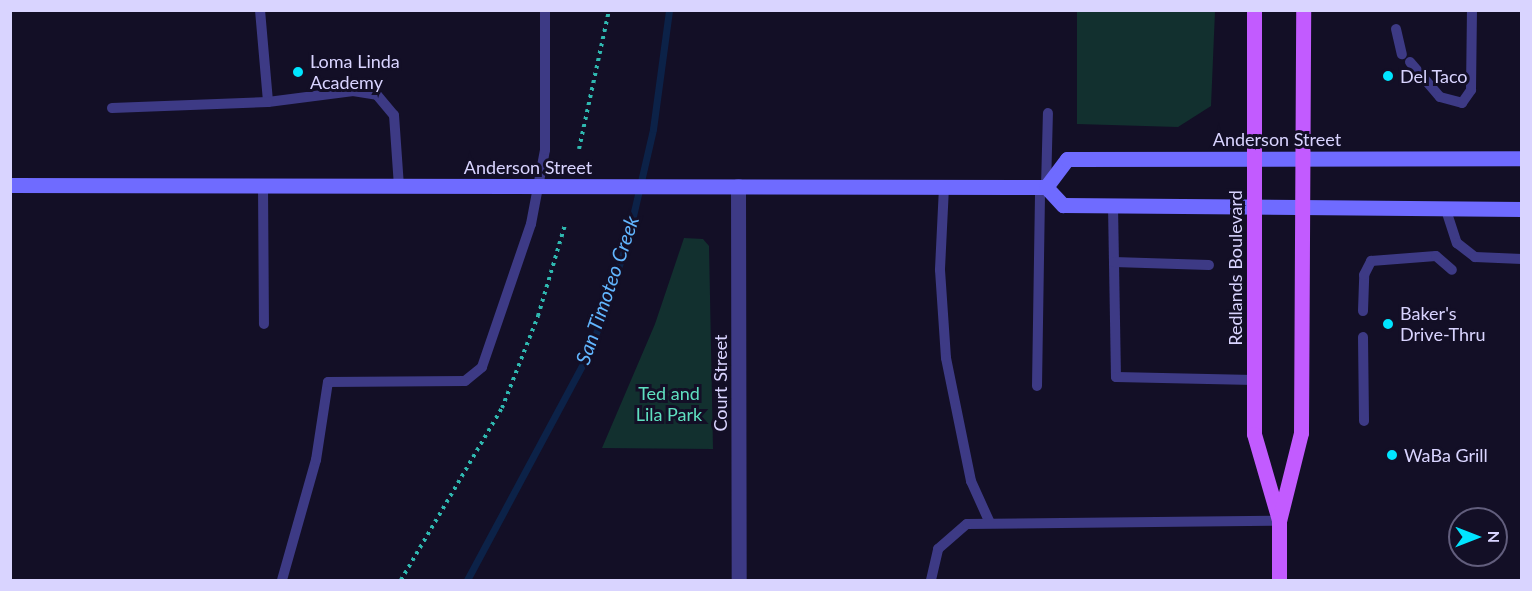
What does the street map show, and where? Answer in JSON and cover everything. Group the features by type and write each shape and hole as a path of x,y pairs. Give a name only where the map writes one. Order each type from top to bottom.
{"main road":[{"name":"Redlands Boulevard","path":"1254,10 1254,434 1279,521"},
{"name":"Redlands Boulevard","path":"1279,580 1279,521 1301,433 1302,10"},
{"name":"Anderson Street","path":"10,185 1043,187 1067,159 1521,158"},
{"path":"1043,187 1063,205 1521,209"}],"street":[{"name":"Court Street","path":"738,186 739,580"}],"lane":[{"path":"260,10 268,102"},
{"path":"282,580 316,460 328,382 465,381 482,367 531,224 539,186 545,150 545,10"},
{"path":"1396,29 1406,58 1440,97 1462,103 1471,90 1472,10"},
{"path":"112,108 268,102 353,91 377,95 394,115 399,186"},
{"path":"1037,386 1043,187 1048,113"},
{"path":"263,186 264,324"},
{"path":"944,187 940,270 946,358 971,481 990,523"},
{"path":"1113,206 1116,377 1254,380"},
{"path":"1446,210 1457,243 1475,257 1521,259"},
{"path":"1363,311 1364,275 1371,261 1436,256 1452,270"},
{"path":"1114,262 1209,265"},
{"path":"1363,337 1364,421"},
{"path":"931,580 938,549 967,524 1279,521"}],"path":[{"path":"579,149 609,10"},
{"path":"401,580 502,408 538,316 565,225"}],"green space":[{"path":"1077,11 1215,11 1211,106 1178,127 1077,124"},
{"name":"Ted and Lila Park","path":"684,238 703,239 709,246 713,449 602,448 655,324"}],"waterway":[{"name":"San Timoteo Creek","path":"467,580 590,351 627,242 653,129 669,10"}],"place":[{"name":"Loma Linda Academy","path":"298,72"},
{"name":"Del Taco","path":"1388,76"},
{"name":"Baker's Drive-Thru","path":"1388,324"},
{"name":"WaBa Grill","path":"1392,455"}]}
